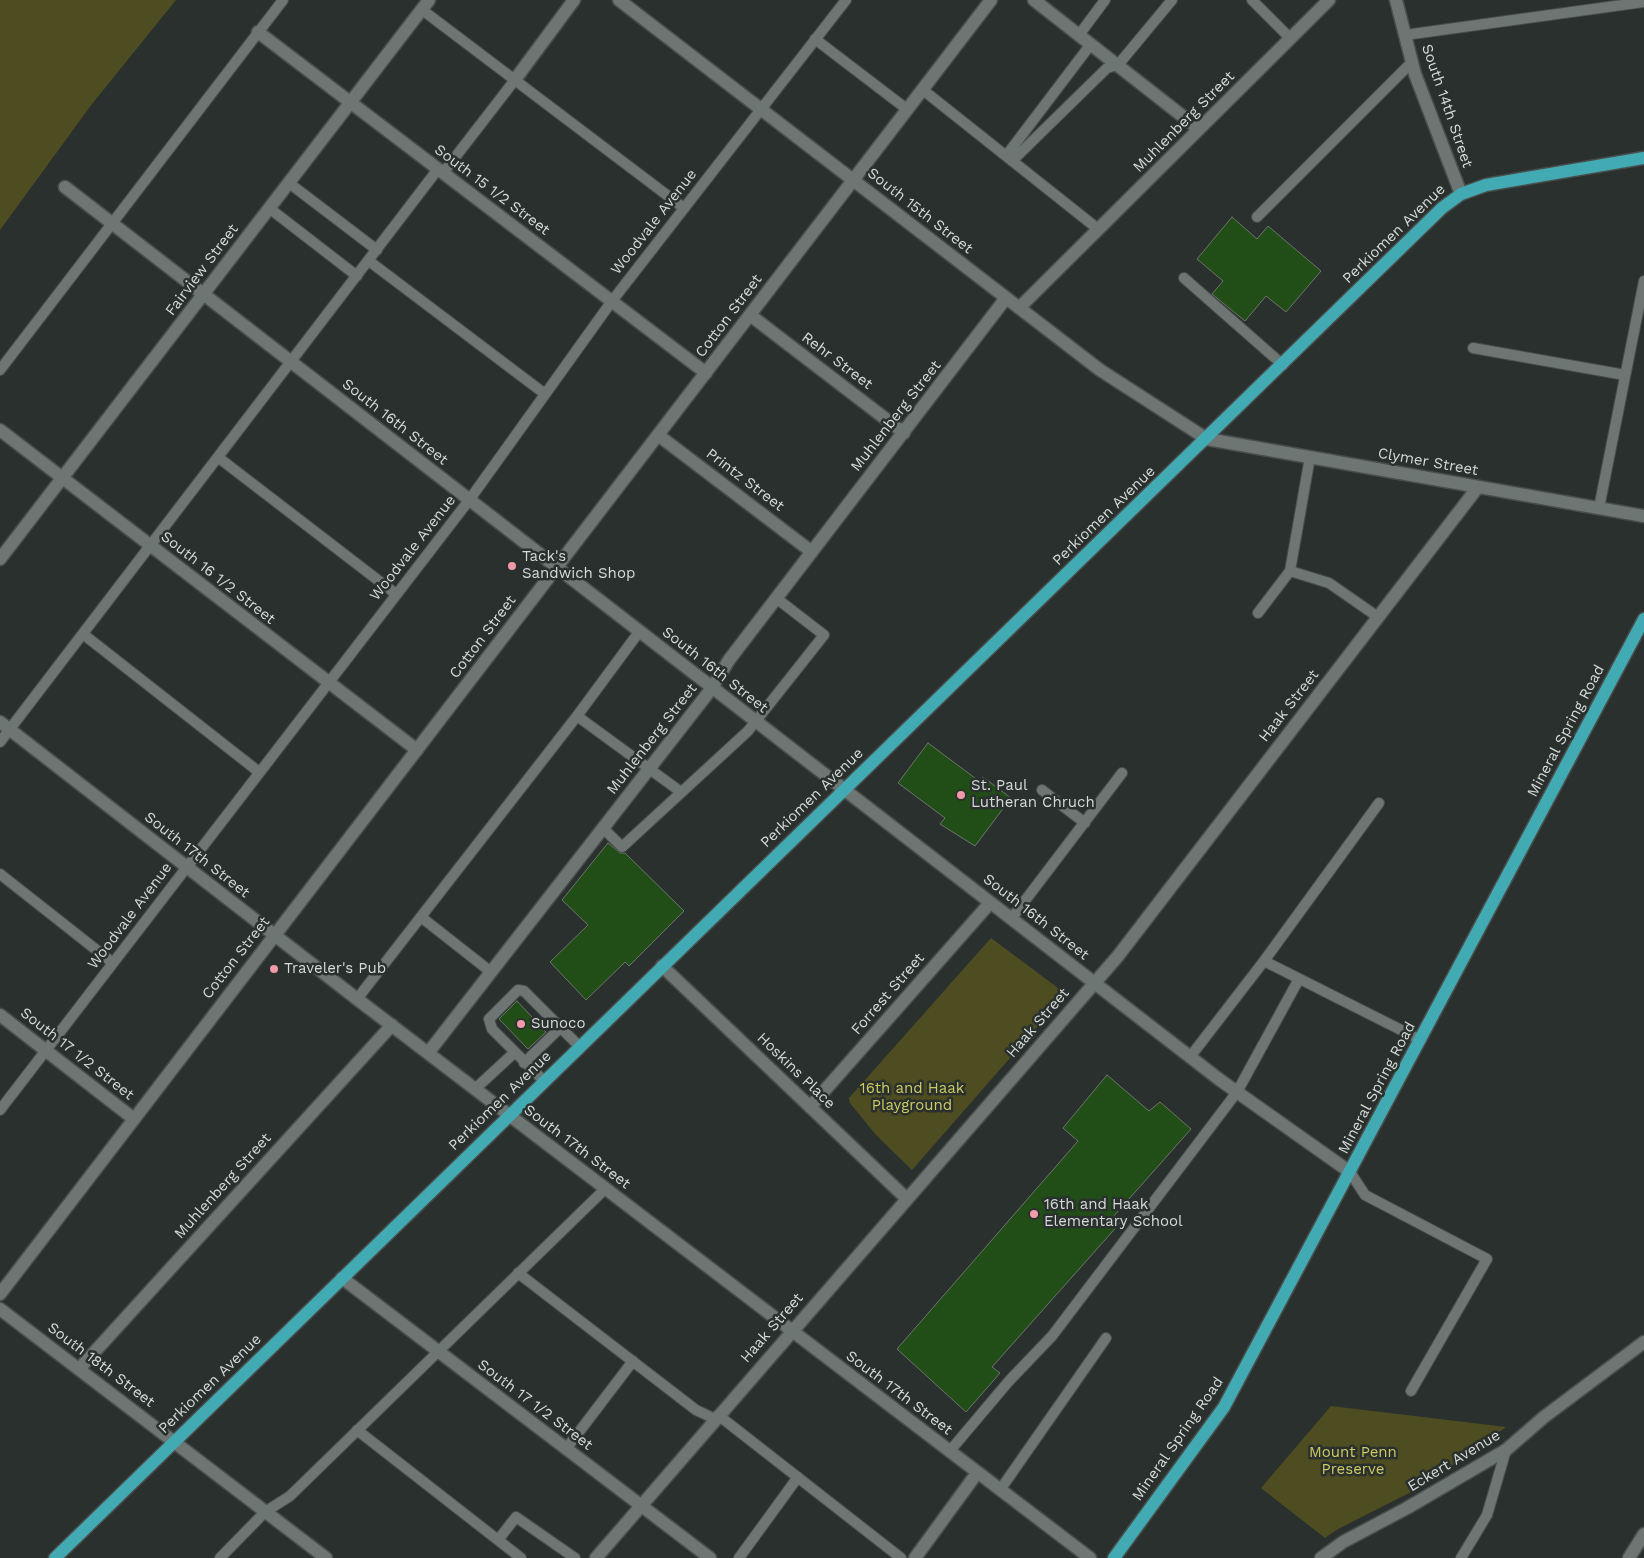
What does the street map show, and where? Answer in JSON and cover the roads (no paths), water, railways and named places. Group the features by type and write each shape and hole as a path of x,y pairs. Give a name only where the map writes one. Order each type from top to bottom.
{"main road":[{"name":"Perkiomen Avenue","path":"55,1558 579,1046 1207,439 1442,208 1460,194 1486,185 1644,158"},
{"name":"Mineral Spring Road","path":"1114,1558 1224,1407 1644,619"}],"street":[{"path":"514,81 574,0"},
{"name":"South 15th Street","path":"619,0 1100,370 1207,439"},
{"name":"Cotton Street","path":"0,1294 991,0"},
{"path":"1034,0 1199,129"},
{"name":"Muhlenberg Street","path":"1019,308 1329,0"},
{"name":"South 14th Street","path":"1396,0 1412,62 1460,194"},
{"name":"Fairview Street","path":"0,559 425,5"},
{"name":"South 15 1/2 Street","path":"258,32 706,373"},
{"name":"South 16th Street","path":"64,187 1190,1057 1350,1172"},
{"name":"Muhlenberg Street","path":"428,1053 712,688 729,660 1006,298"},
{"name":"Rehr Street","path":"750,315 904,433"},
{"name":"South 16 1/2 Street","path":"0,430 328,683 418,750"},
{"name":"Printz Street","path":"658,435 812,552"},
{"name":"Clymer Street","path":"1207,439 1644,516"},
{"name":"Haak Street","path":"596,1558 716,1417 1124,948 1478,487"},
{"name":"South 17th Street","path":"5,726 274,936 791,1332 1090,1558"},
{"name":"Forrest Street","path":"810,1107 990,903"},
{"name":"Hoskins Place","path":"662,966 907,1199"},
{"name":"South 17 1/2 Street","path":"0,1015 134,1119"},
{"name":"Muhlenberg Street","path":"79,1369 392,1026"},
{"name":"South 17 1/2 Street","path":"342,1278 710,1558"},
{"name":"South 18th Street","path":"0,1309 326,1558"},
{"name":"Eckert Avenue","path":"1321,1558 1343,1542 1407,1508 1506,1450 1544,1417 1644,1342"},
{"path":"915,1558 977,1473"},
{"path":"1629,1558 1644,1534"}],"lane":[{"path":"0,370 283,0"},
{"path":"1079,35 1106,0"},
{"path":"1009,158 1107,68 1118,65 1172,0"},
{"path":"1252,0 1290,38"},
{"name":"Woodvale Avenue","path":"0,1110 470,499 612,301 843,1"},
{"path":"1405,35 1644,2"},
{"path":"425,5 514,81 684,208"},
{"path":"815,39 908,110"},
{"path":"1009,158 1091,44"},
{"path":"1257,217 1412,62"},
{"path":"0,742 5,726 83,634 377,250 514,81"},
{"path":"923,90 1098,229"},
{"path":"289,182 377,250"},
{"path":"269,208 357,276"},
{"path":"369,261 545,394"},
{"path":"1184,278 1283,365"},
{"path":"1599,508 1644,281"},
{"path":"1473,348 1625,375"},
{"path":"1258,613 1290,571 1310,457"},
{"path":"219,458 396,594"},
{"path":"1290,571 1329,582 1378,617"},
{"path":"603,828 622,847 756,722 824,635 776,598"},
{"path":"357,999 578,716 639,632"},
{"path":"83,634 259,772"},
{"path":"578,716 681,792"},
{"path":"1011,919 1122,773"},
{"path":"1042,790 1085,823"},
{"path":"1190,1057 1264,961 1379,803"},
{"path":"0,874 113,963"},
{"path":"421,917 491,972"},
{"path":"1264,961 1421,1040"},
{"path":"949,1452 1009,1381 1052,1336 1237,1092 1299,979"},
{"path":"544,1081 492,1029 489,1019 518,990 524,991 579,1046"},
{"path":"524,1062 560,1028"},
{"path":"474,1089 514,1052"},
{"path":"1350,1172 1365,1195 1487,1259 1411,1391"},
{"path":"220,1558 265,1512 290,1496 605,1189"},
{"path":"518,1273 696,1410 716,1417 798,1477 901,1558"},
{"path":"1000,1490 1106,1338"},
{"path":"566,1449 633,1362"},
{"path":"357,1430 521,1558"},
{"path":"1461,1558 1487,1515 1506,1450"},
{"path":"739,1558 798,1477"},
{"path":"498,1540 516,1517 574,1558"}],"place":[{"name":"Tack's Sandwich Shop","path":"512,566"},
{"name":"St. Paul Lutheran Chruch","path":"961,795"},
{"name":"Traveler's Pub","path":"274,969"},
{"name":"Sunoco","path":"521,1024"},
{"name":"16th and Haak Elementary School","path":"1034,1214"}],"park label":[{"name":"16th and Haak Playground","path":"912,1098"},
{"name":"Mount Penn Preserve","path":"1353,1462"}]}
